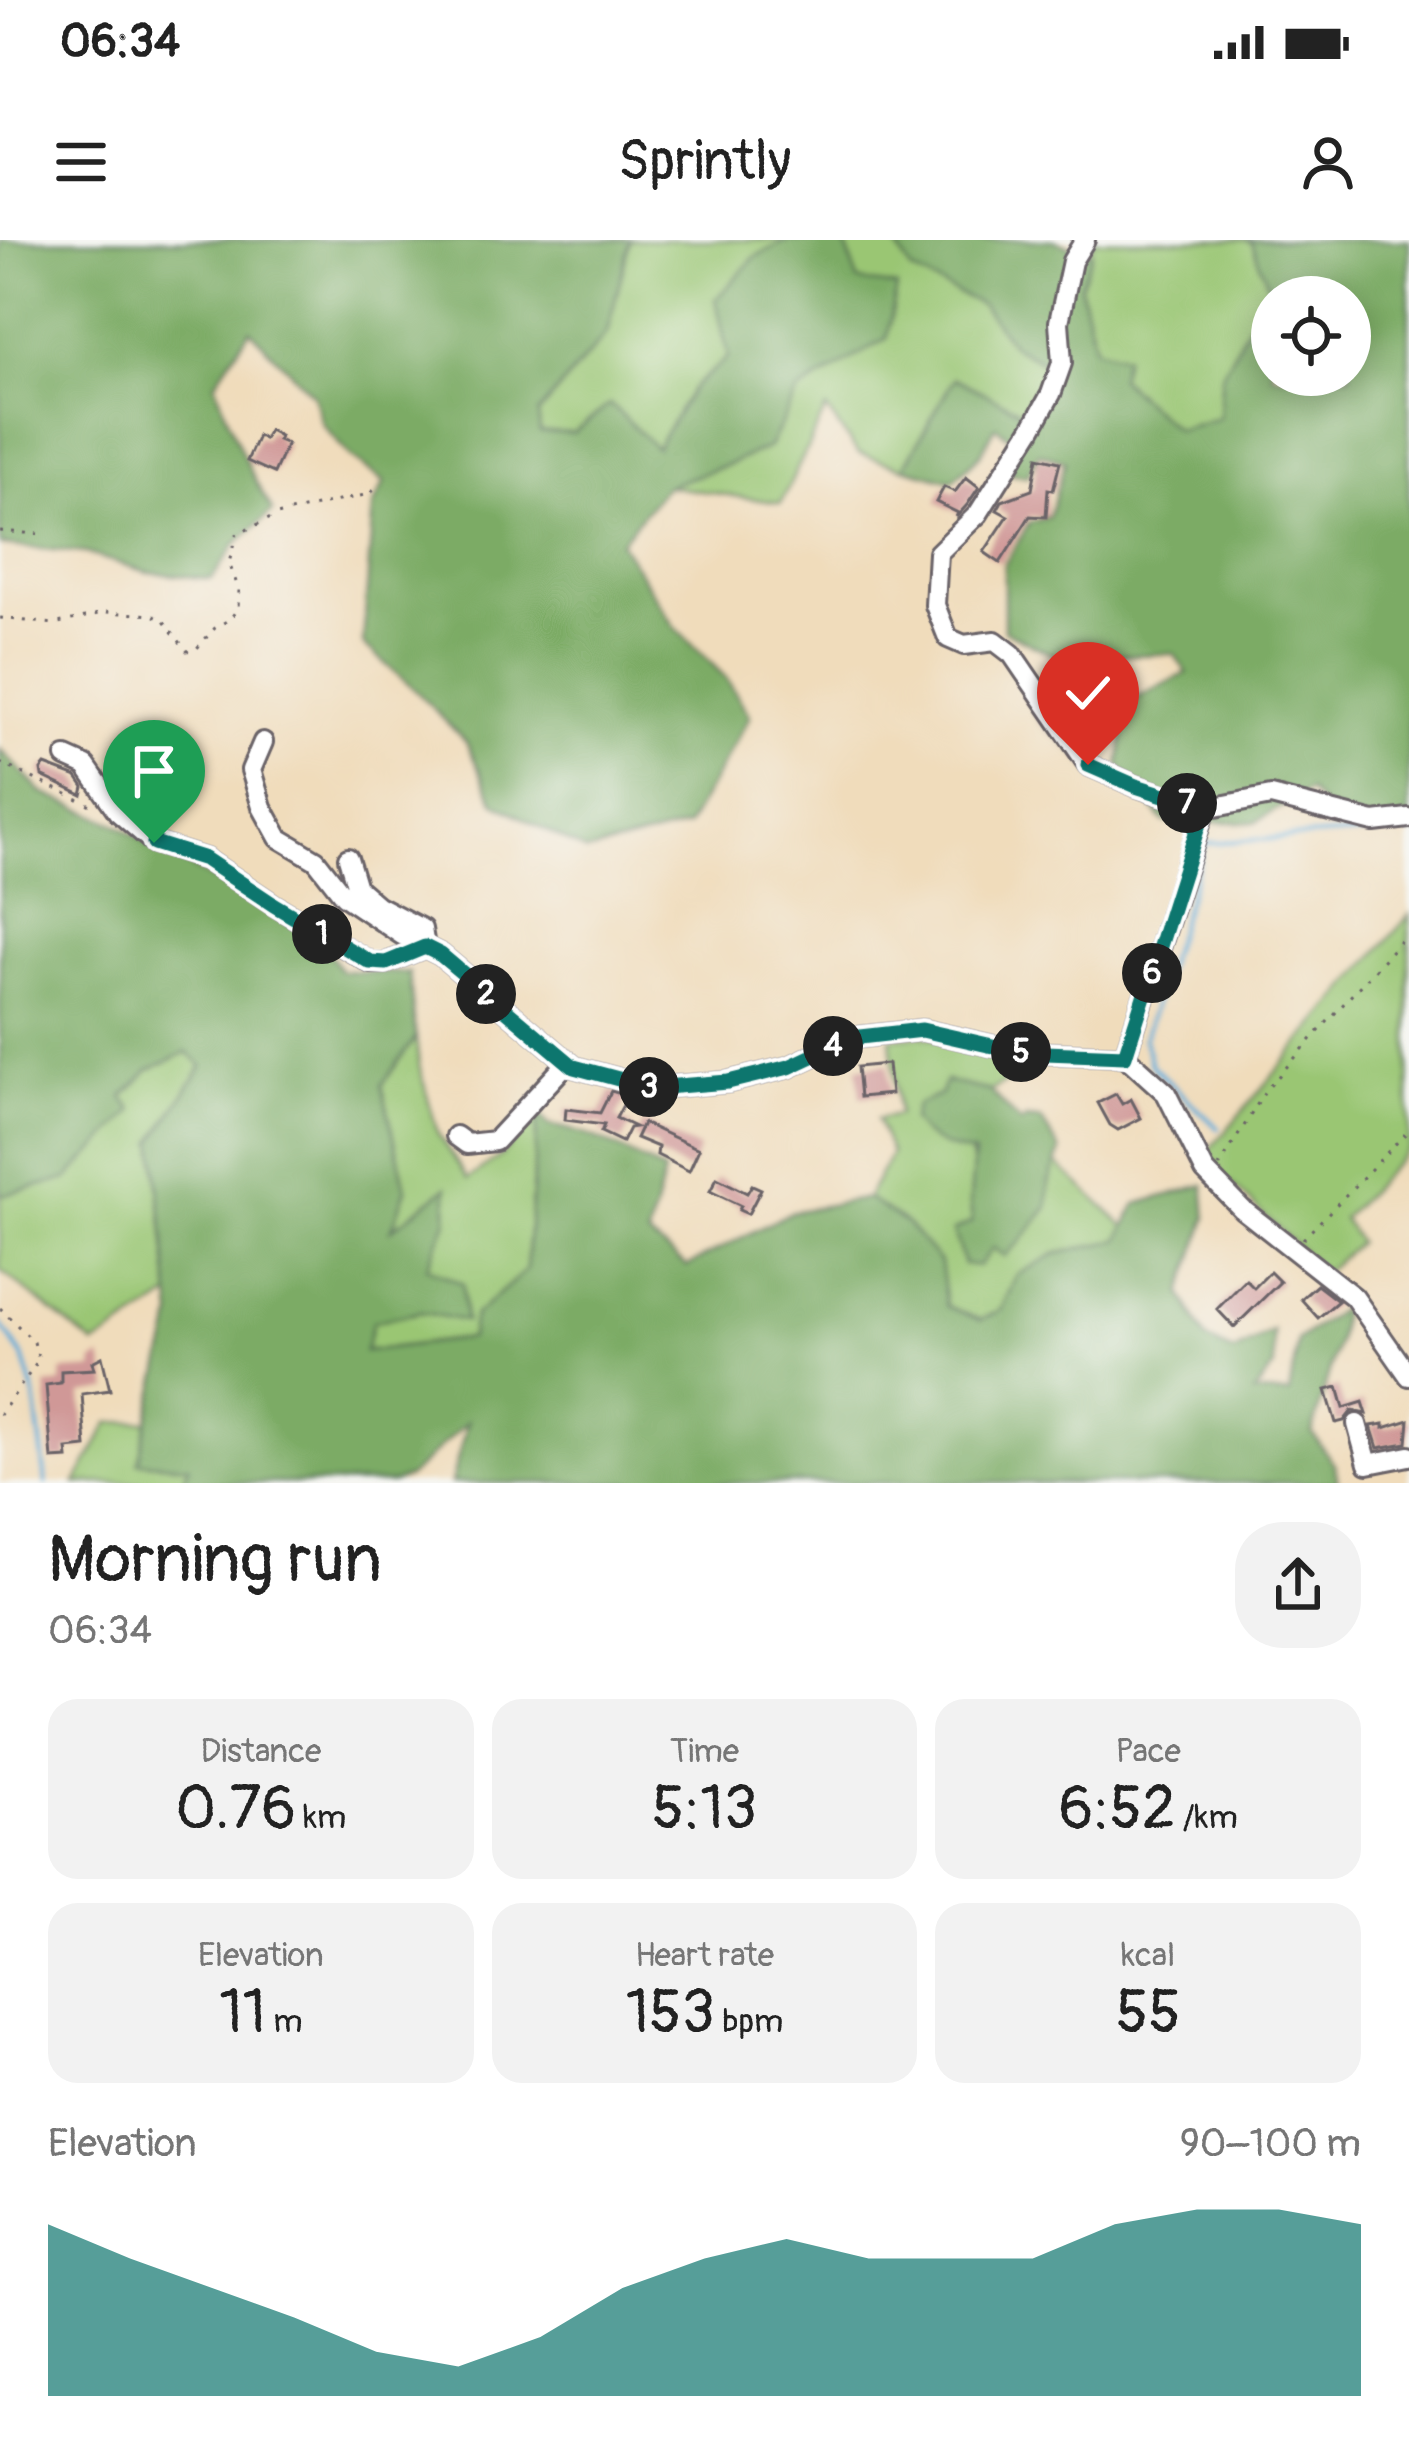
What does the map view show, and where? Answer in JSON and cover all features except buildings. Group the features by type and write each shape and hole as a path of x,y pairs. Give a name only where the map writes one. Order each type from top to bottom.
{"street":[{"path":"1085,240 1072,261 1059,322 1062,363 1051,394 978,514 938,554 935,605 949,638 964,645 994,640 1012,654 1088,765 1136,786 1204,808 1271,796 1374,822 1409,818"},
{"path":"263,742 251,770 262,807 279,838 316,860 357,906 441,955 574,1067 652,1088 728,1082 789,1067 851,1038 922,1030 1019,1052 1125,1056 1166,1094 1205,1171 1242,1209 1354,1297 1409,1376"},
{"path":"66,757 86,766 118,812 154,843 205,859 370,962 386,963 425,947"},
{"path":"1125,1056 1204,808"},
{"path":"348,858 357,887 378,906 422,929 425,947"},
{"path":"456,1136 467,1144 495,1141 568,1063"},
{"path":"1357,1424 1368,1464 1409,1456"}],"path":[{"path":"0,618 54,624 107,612 152,615 163,620 187,650 197,648 238,608 229,563 236,535 277,515 369,494 377,488"},
{"path":"0,531 38,534"},
{"path":"0,764 93,806 118,812"},
{"path":"1212,1178 1266,1090 1401,940"},
{"path":"1293,1248 1409,1130"},
{"path":"0,1308 34,1342 39,1360 0,1415"}],"green space":[{"path":"0,240 630,240 607,333 538,413 540,432 573,433 610,404 656,448 692,389 728,357 716,299 755,257 788,240 844,240 858,281 897,287 887,338 798,392 769,447 666,486 620,542 675,627 726,678 750,716 687,827 587,852 495,803 466,742 363,644 373,506 385,482 351,458 322,424 313,395 250,330 215,383 247,465 273,511 236,544 212,579 147,572 85,553 0,545"},
{"path":"630,240 788,240 755,257 728,357 692,389 656,448 540,432 538,414 607,333"},
{"path":"844,240 893,240 912,271 982,305 1013,346 1049,365 1025,413 954,378 904,468 858,453 826,409 781,503 666,486 768,447 798,392 887,338 858,282"},
{"path":"893,240 1052,240 1092,253 1080,286 1095,348 1124,356 1119,378 1176,430 1219,418 1222,374 1251,320 1251,396 1371,396 1371,276 1265,276 1252,243 1246,240 1409,240 1409,825 1340,825 1309,791 1255,822 1164,822 1119,765 1128,702 1187,673 1174,654 1057,657 1004,630 1004,565 1030,522 1049,517 1065,461 1039,453 1027,476 1010,473 1016,443 996,426 981,454 952,481 904,468 954,378 1025,413 1049,365 1013,346 982,305 912,271"},
{"path":"1094,240 1252,242 1265,276 1251,276 1251,320 1222,374 1219,418 1176,430 1119,377 1124,357 1096,349 1080,286"},
{"path":"0,749 43,793 114,823 321,941 341,971 409,973 416,1037 382,1085 406,1189 392,1229 447,1187 447,1221 427,1267 463,1284 465,1321 420,1312 373,1322 365,1351 470,1338 474,1316 526,1270 538,1112 548,1125 593,1137 664,1172 648,1236 687,1266 791,1212 867,1198 907,1224 940,1262 946,1306 981,1320 1001,1310 1017,1275 1055,1254 1119,1240 1136,1204 1204,1185 1207,1218 1182,1293 1206,1339 1234,1352 1273,1331 1274,1367 1254,1393 1289,1394 1298,1340 1342,1308 1339,1337 1312,1433 1335,1465 1338,1483 451,1483 467,1422 409,1477 392,1483 182,1483 189,1466 138,1462 173,1316 154,1141 202,1066 187,1052 149,1070 123,1097 133,1111 67,1179 0,1192"},
{"path":"1409,915 1409,1148 1343,1219 1358,1242 1324,1272 1223,1176 1208,1152"},
{"path":"921,1035 1017,1057 1024,1072 990,1091 946,1082 954,1150 970,1153 973,1170 973,1223 954,1231 964,1264 1033,1224 1046,1209 1056,1163 1126,1227 1120,1240 1055,1254 1017,1275 1001,1310 981,1320 945,1306 867,1198 891,1154 877,1119 898,1115 891,1038"},
{"path":"416,1037 438,1134 468,1179 502,1155 538,1112 526,1270 475,1315 470,1338 364,1351 373,1322 420,1312 465,1320 427,1267 447,1221 446,1188 391,1231 406,1189 382,1085"},
{"path":"187,1052 202,1066 154,1141 171,1296 95,1345 0,1270 0,1192 4,1195 133,1110 123,1097 149,1070"},
{"path":"946,1081 990,1091 1021,1123 1041,1120 1061,1151 1049,1181 1048,1207 1004,1256 993,1248 979,1266 964,1264 953,1231 972,1222 974,1154 939,1144 912,1120 916,1105 940,1095"},
{"path":"148,1421 139,1462 190,1466 182,1483 76,1483 109,1423"}],"waterway":[{"path":"1218,1128 1151,1065 1144,1039 1205,843 1409,831"},
{"path":"0,1324 23,1356 35,1396 46,1483"}],"route":[{"path":"154,843 205,859 370,962 386,963 425,947 441,955 574,1067 652,1088 728,1082 789,1067 851,1038 922,1030 1019,1052 1125,1056 1204,808 1088,765"}]}
